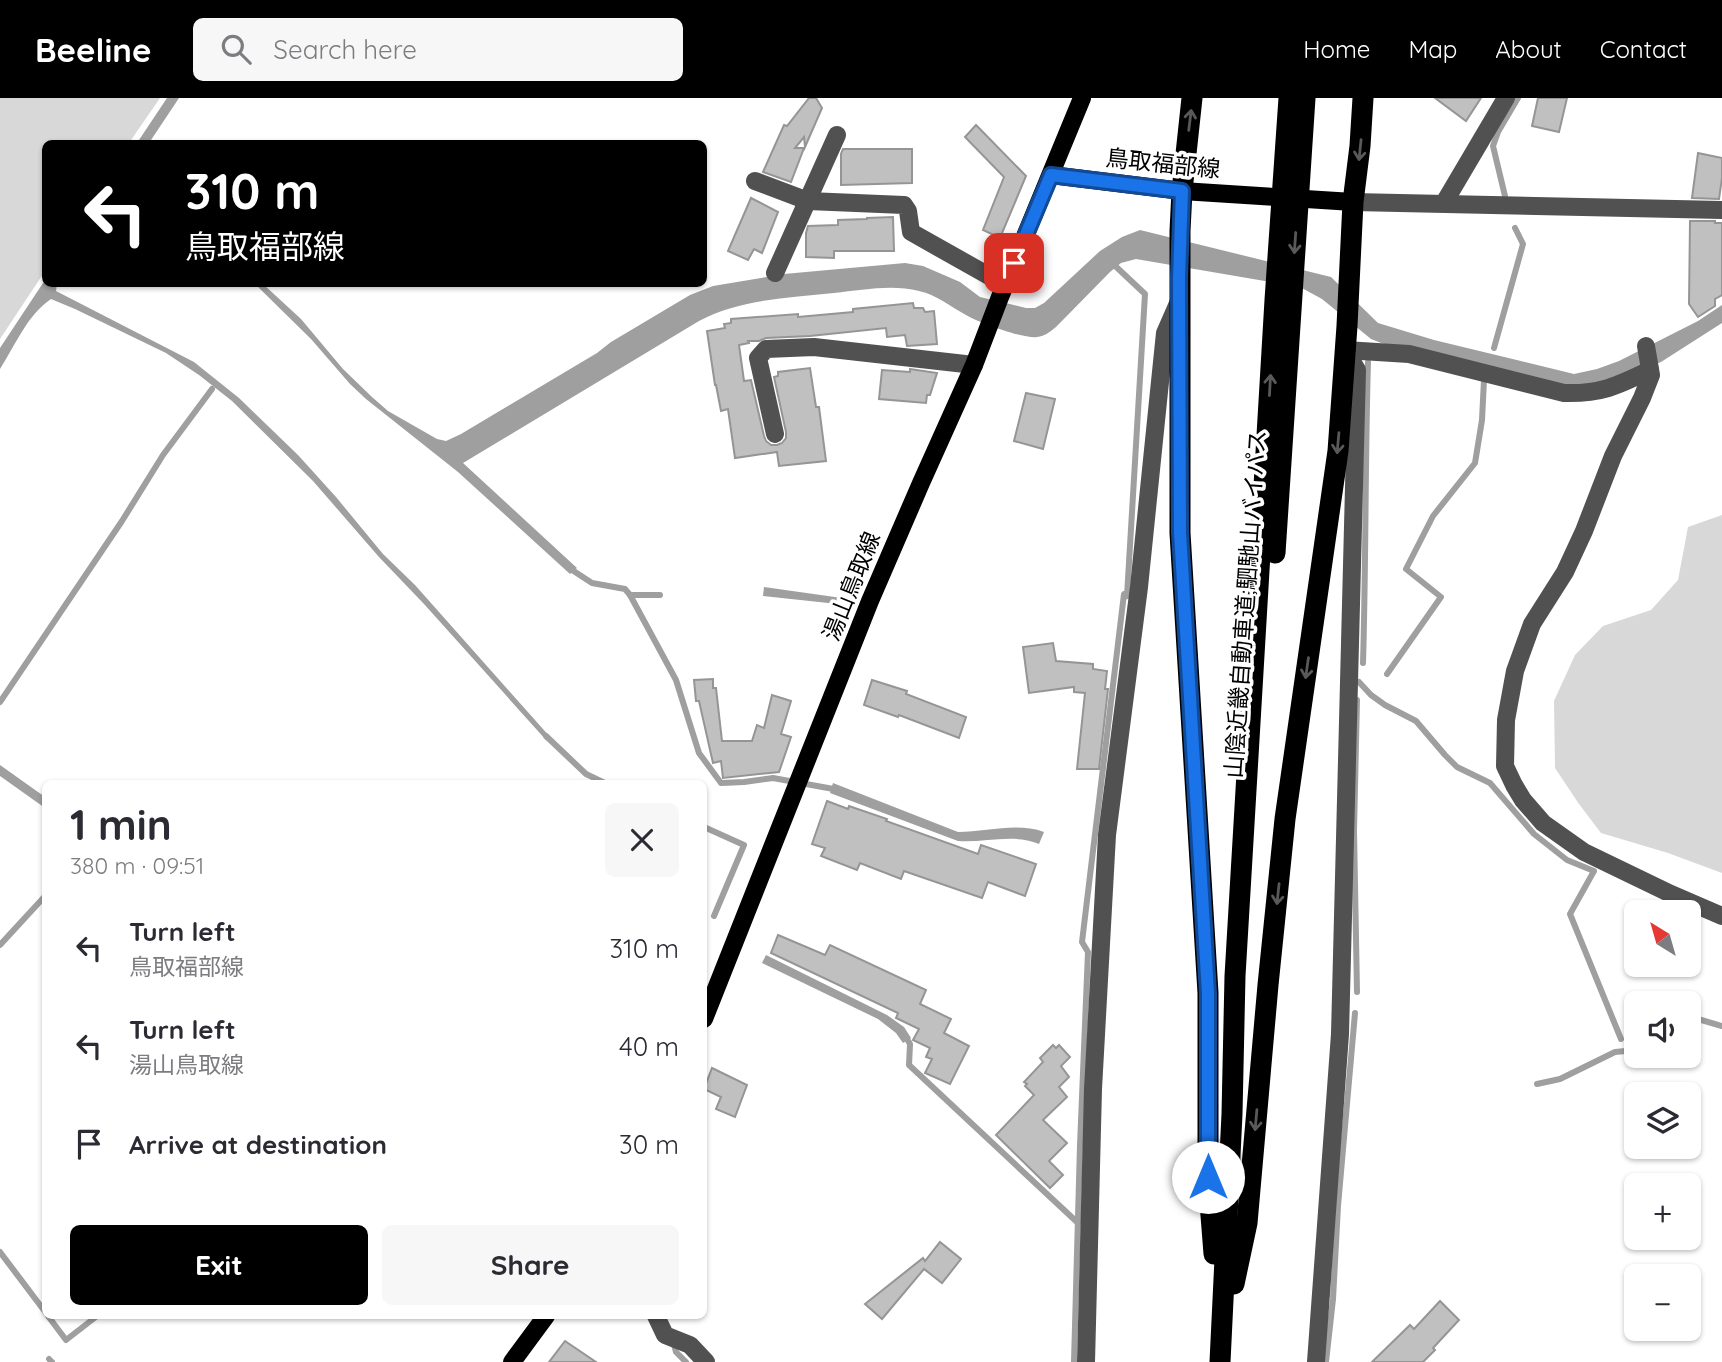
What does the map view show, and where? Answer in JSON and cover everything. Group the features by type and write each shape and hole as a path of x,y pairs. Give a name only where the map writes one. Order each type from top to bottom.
{"highway":[{"path":"1192,98 1180,232 1180,533 1208,993 1208,1177 1220,1353"},
{"name":"山陰近畿自動車道;駟馳山バイパス","path":"1289,98 1294,150"},
{"name":"山陰近畿自動車道;駟馳山バイパス","path":"1220,1353 1232,1114 1235,976 1294,150 1305,98"},
{"path":"1220,1353 1247,1223 1285,819 1338,451 1353,202 1363,98"}],"main road":[{"path":"1051,175 1082,98"},
{"name":"鳥取福部線","path":"1051,175 1182,191 1353,202"},
{"name":"湯山鳥取線","path":"707,1011 870,601 974,365 1051,175"},
{"path":"512,1362 544,1319"}],"street":[{"path":"1444,203 1506,98"},
{"path":"775,273 836,135"},
{"path":"755,181 808,201 904,205 908,211 911,232 1005,285"},
{"path":"1353,202 1722,210"},
{"path":"1086,1362 1093,1088 1108,835 1139,587 1164,332 1179,301"},
{"path":"1646,346 1651,375 1642,398 1613,456 1565,572 1532,624 1514,671 1506,720 1505,766 1519,793 1543,823 1584,852 1722,916"},
{"path":"775,434 758,358 766,349 814,347 974,365"},
{"path":"1345,350 1409,354 1564,393 1582,394 1612,388 1650,370"},
{"path":"1315,1362 1340,1034 1357,370 1345,350"},
{"path":"658,1319 666,1335 690,1345 706,1362"}],"shaded area":[{"path":"0,98 160,98 131,140 42,140 42,276 0,339"},
{"path":"167,98 179,98 151,140 139,140"},
{"path":"1140,230 1331,277 1378,323 1434,340 1574,374 1619,361 1698,321 1722,305 1722,323 1661,362 1583,390 1381,343 1371,339 1322,299 1300,287 1136,259 1121,263 1056,327 1037,337 1022,336 991,326 932,295 909,289 866,289 748,304 699,321 463,463 577,568 570,574 458,472 366,399 258,287 266,287 301,319 343,369 388,411 437,439 446,441 690,295 713,286 784,274 905,263 923,266 960,282 980,297 1035,308 1044,303 1100,251 1122,237"},
{"path":"42,285 42,287 57,287 56,291 194,362 239,398 298,455 552,742 546,740 313,481 232,401 199,375 166,353 51,299 28,322 0,369 0,348"},
{"path":"1722,515 1722,873 1601,833 1555,768 1554,701 1575,655 1603,626 1651,610 1678,580 1688,527"},
{"path":"764,587 849,599 847,605 763,596"},
{"path":"0,765 42,795 42,806 0,776"},
{"path":"833,783 958,832 1023,828 1044,832 1039,844 1019,839 958,841 830,793"},
{"path":"766,955 887,1015 904,1027 911,1038 903,1043 896,1033 878,1019 762,963"}],"building":[{"path":"809,98 816,98 822,108 805,147 804,137 795,148 804,148 791,182 763,172 784,125 787,126"},
{"path":"1435,98 1481,98 1466,121"},
{"path":"1538,98 1567,98 1559,132 1532,126"},
{"path":"976,125 1026,176 1000,238 983,230 1004,177 965,137"},
{"path":"843,149 912,149 912,183 841,185"},
{"path":"1698,153 1722,158 1719,199 1692,198"},
{"path":"751,198 778,212 762,253 754,249 748,260 728,251"},
{"path":"893,217 894,251 834,251 834,258 806,257 808,226 838,225 838,220"},
{"path":"1690,221 1722,223 1722,295 1715,299 1715,306 1698,317 1689,304"},
{"path":"913,303 914,308 923,308 925,312 934,311 937,344 907,346 905,335 887,337 886,328 766,338 739,345 744,381 751,380 764,436 771,445 782,443 786,438 774,377 778,376 778,372 810,368 816,407 819,407 826,461 779,466 777,452 735,458 728,409 721,411 715,385 707,331 725,328 724,324 731,323 731,319 798,314 798,317"},
{"path":"910,369 937,373 926,403 879,399 882,370 910,372"},
{"path":"1026,393 1055,399 1043,449 1014,441"},
{"path":"1053,643 1056,661 1093,664 1093,669 1107,671 1105,689 1108,689 1099,769 1077,769 1085,693 1074,692 1074,687 1029,693 1023,647"},
{"path":"713,679 722,741 752,741 757,725 764,728 772,695 791,701 781,734 791,737 779,772 723,778 721,761 713,763 699,701 696,701 694,680"},
{"path":"872,680 907,691 906,694 966,717 959,738 864,705"},
{"path":"827,801 887,819 886,821 978,854 981,845 1036,864 1025,896 988,882 982,898 904,871 901,879 860,863 857,870 821,856 825,848 812,844"},
{"path":"778,935 825,955 830,945 926,990 920,1004 951,1019 944,1033 969,1046 950,1084 925,1073 932,1059 926,1057 930,1048 913,1040 919,1029 896,1018 898,1013 771,953"},
{"path":"1053,1045 1056,1048 1059,1045 1070,1057 1061,1066 1069,1077 1059,1087 1067,1097 1043,1120 1067,1143 1049,1161 1063,1175 1050,1188 996,1135 1034,1095 1024,1082 1043,1062 1040,1058"},
{"path":"712,1068 747,1085 735,1117 716,1109 721,1097 707,1090"},
{"path":"940,1242 961,1259 942,1283 924,1269 882,1319 865,1304 923,1258 925,1261"},
{"path":"1440,1301 1459,1320 1423,1362 1372,1362 1410,1325 1414,1329"},
{"path":"565,1341 596,1362 549,1362"}],"waterway":[{"path":"1505,196 1493,146 1518,98"},
{"path":"1494,348 1523,244 1515,228"},
{"path":"1074,1362 1088,952 1082,942 1124,594 1127,596 1145,294 1111,262"},
{"path":"1363,663 1368,362"},
{"path":"1387,674 1441,597 1406,569 1433,516 1475,463 1482,420 1484,380"},
{"path":"0,702 122,521 163,455 212,389"},
{"path":"569,568 592,583 625,589 630,595 676,680 699,753 721,783 773,778 839,790"},
{"path":"630,595 660,595"},
{"path":"1359,682 1385,705 1416,721 1457,767 1490,783 1534,834 1567,860 1594,871 1570,914 1621,1039"},
{"path":"1357,700 1354,831 1357,992"},
{"path":"546,736 586,774 599,780"},
{"path":"707,828 744,845 714,916"},
{"path":"0,945 42,899"},
{"path":"1326,1362 1355,1013"},
{"path":"1701,1020 1722,1026"},
{"path":"904,1034 910,1044 909,1065 1078,1223"},
{"path":"1537,1084 1560,1079 1615,1052 1624,1051"},
{"path":"0,1252 42,1308"},
{"path":"50,1319 66,1340 93,1319"},
{"path":"673,1341 676,1352 686,1362"},
{"path":"49,1359 52,1362"}],"route":[{"path":"1014,263 1051,175 1182,191 1179,278 1180,533 1208,993 1208,1177"}]}
